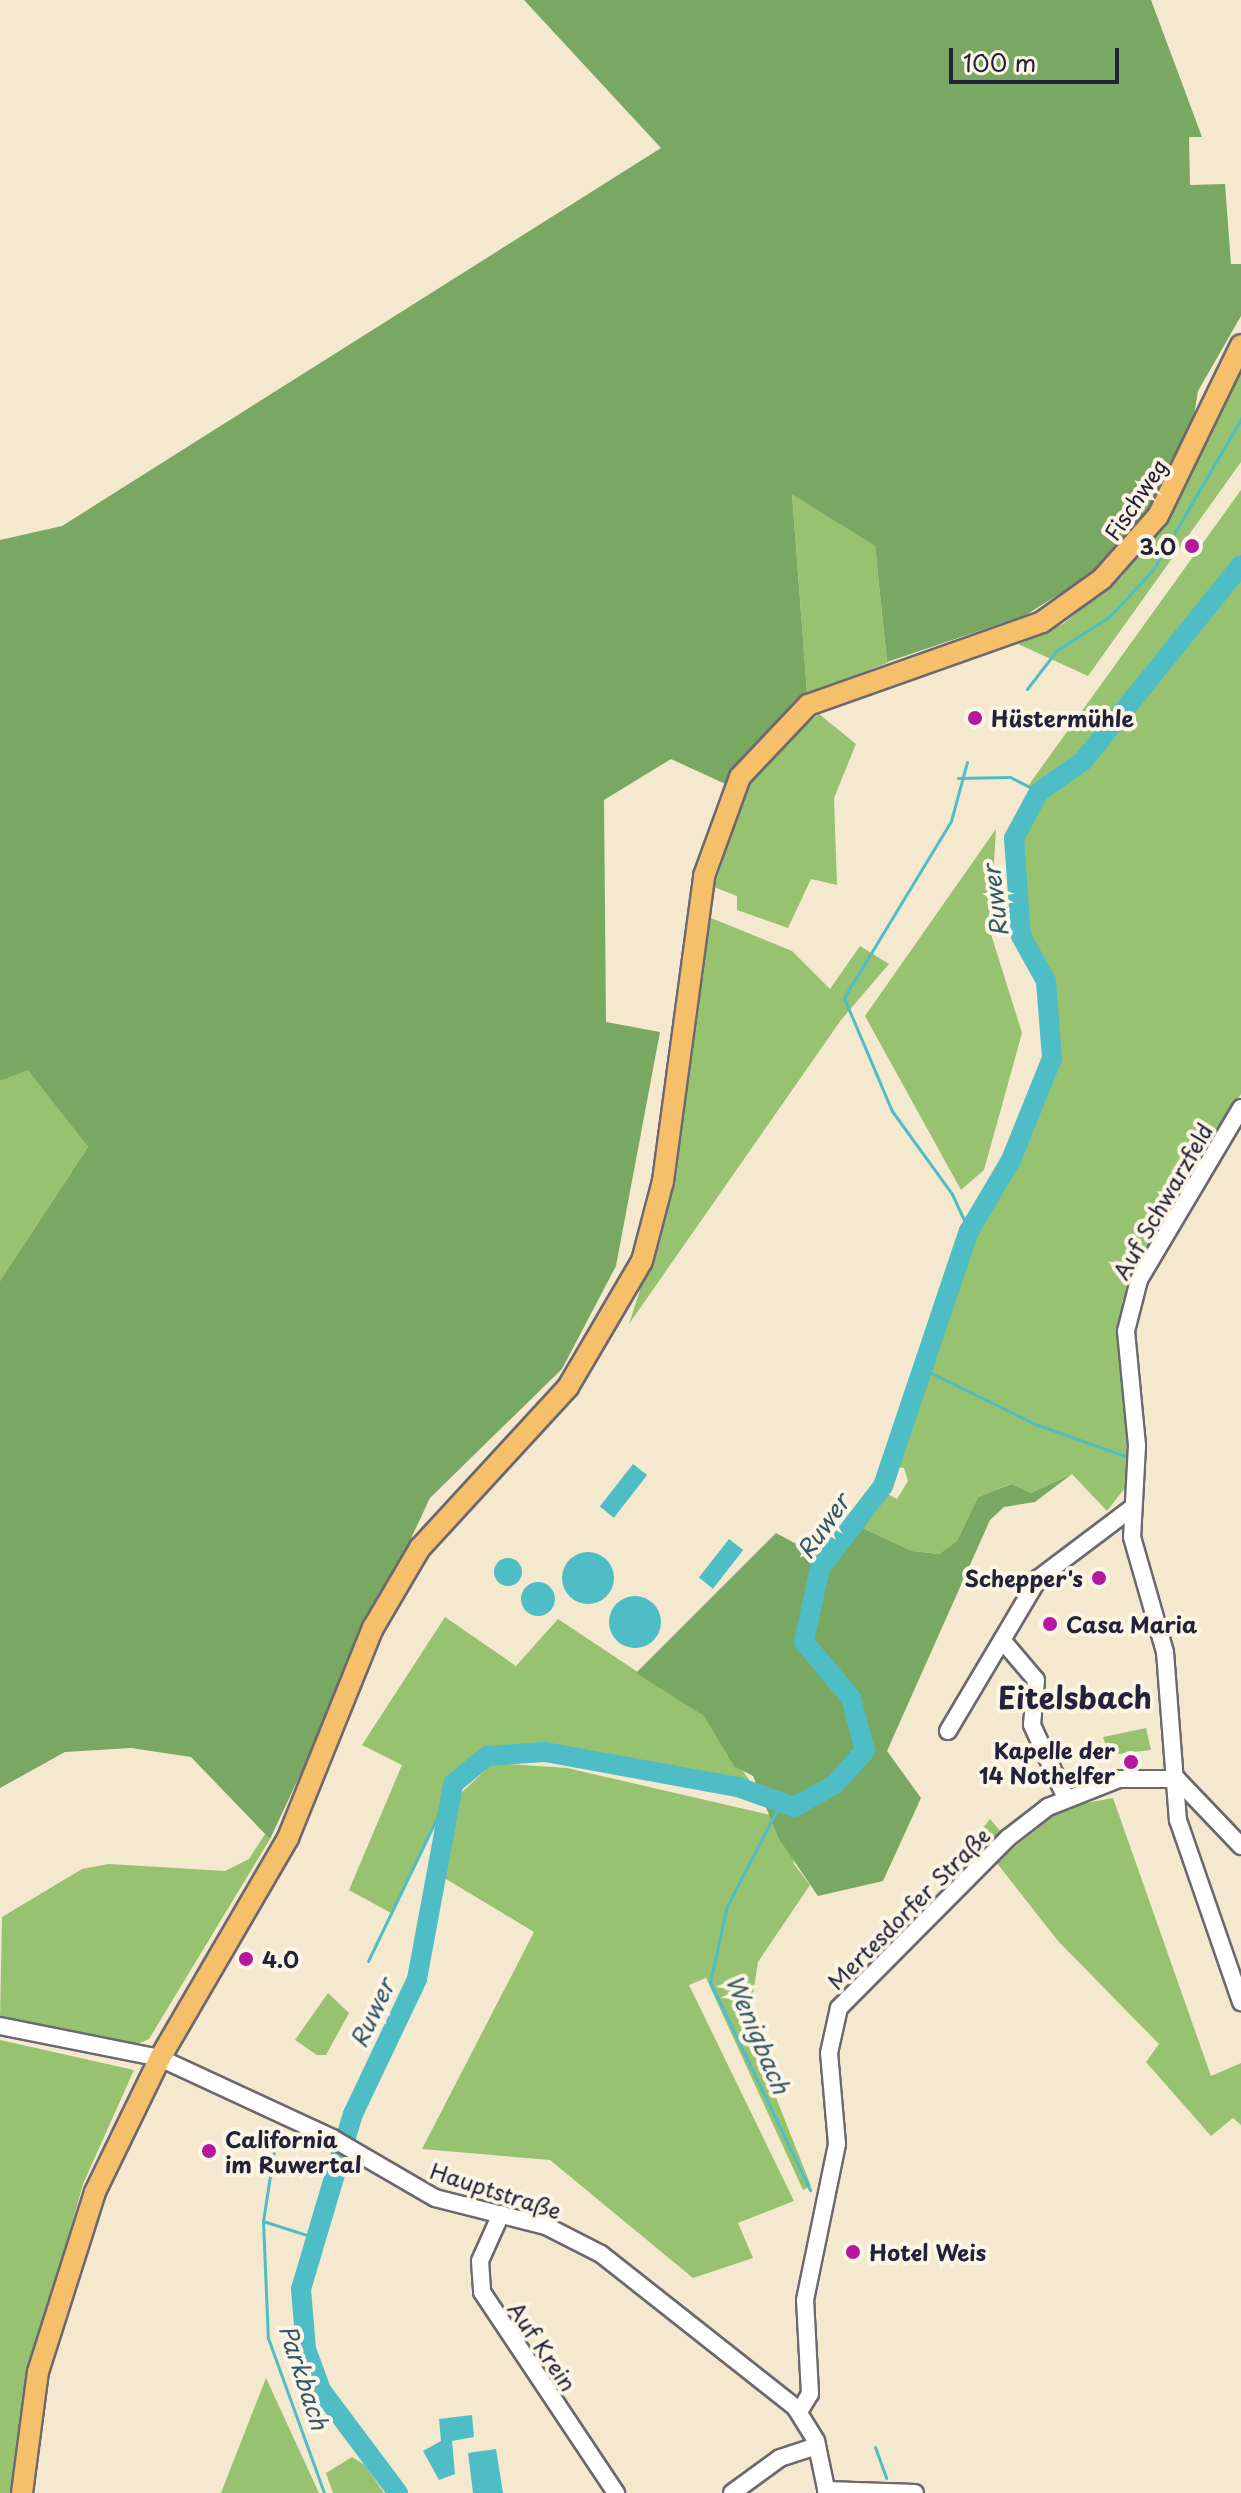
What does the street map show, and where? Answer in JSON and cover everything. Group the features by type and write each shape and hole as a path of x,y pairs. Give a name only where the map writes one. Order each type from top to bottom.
{"main road":[{"name":"Fischweg","path":"22,2493 28,2418 67,2268 160,2058 288,1838 395,1584 450,1512 568,1387 642,1261 663,1181 704,876 740,777 808,705 877,676 1030,627 1102,579 1158,516 1241,345"}],"street":[{"name":"Auf Schwarzfeld","path":"1241,1108 1129,1305 1137,1463 1132,1508 1134,1548 1163,1639 1178,1820 1241,2002"},
{"path":"948,1731 1039,1578 1132,1508"},
{"path":"1002,1640 1036,1680 1032,1725 1065,1796"},
{"name":"Mertesdorfer Straße","path":"799,2412 810,2394 804,2311 838,2132 829,2053 839,2008 1008,1838 1065,1796 1119,1779 1177,1779"},
{"path":"1177,1779 1241,1846"},
{"name":"Hauptstraße","path":"0,2026 160,2058 332,2138 435,2198 501,2214 601,2254 799,2412 817,2446 826,2491"},
{"name":"Auf Krein","path":"501,2214 480,2261 482,2292 616,2493"},
{"path":"732,2493 780,2458 817,2446"},
{"path":"826,2491 915,2493"}],"green space":[{"path":"524,0 1151,0 1202,137 1189,137 1190,185 1225,184 1231,264 1241,264 1241,316 1198,391 1191,434 1174,473 1140,528 1102,567 1026,615 887,662 875,546 792,494 808,705 734,788 671,759 604,800 606,1022 660,1032 616,1266 562,1369 430,1498 270,1839 191,1757 131,1748 65,1752 0,1788 0,1281 88,1147 28,1070 0,1081 0,540 62,526 661,148"},
{"path":"1241,367 1241,462 1088,676 1018,644 1063,624 1122,576 1190,475"},
{"path":"1241,490 1241,1094 1122,1302 1128,1484 1107,1511 1072,1474 1031,1493 1010,1484 978,1497 957,1541 939,1554 912,1551 854,1524 880,1490 897,1499 908,1481 904,1468 891,1466 969,1231 1011,1160 1052,1058 1046,981 1021,936 1014,838 1039,793 1028,786"},
{"path":"792,493 875,546 887,663 830,685 808,705"},
{"path":"819,714 856,744 834,798 837,885 811,879 788,928 737,910 737,896 714,887 748,785 783,742"},
{"path":"996,829 990,931 1022,1033 984,1170 961,1190 865,1016"},
{"path":"711,918 792,951 830,989 860,946 889,964 841,1020 629,1324 650,1259"},
{"path":"28,1069 88,1147 0,1281 0,1081"},
{"path":"1072,1474 1035,1502 1004,1507 990,1520 887,1751 921,1798 883,1881 818,1896 779,1839 753,1776 734,1766 704,1716 636,1673 776,1533 826,1560 854,1524 912,1551 939,1554 957,1541 978,1497 1011,1484 1031,1493"},
{"path":"445,1617 516,1666 558,1619 704,1716 760,1795 545,1752 487,1756 453,1784 391,1913 349,1890 402,1765 362,1745"},
{"path":"1146,1728 1151,1750 1109,1755 1103,1737"},
{"path":"493,1763 567,1768 788,1819 794,1864 810,1885 758,1962 748,2027 811,2186 803,2190 706,1978 689,1985 794,2201 738,2223 753,2258 693,2278 550,2160 422,2149 534,1932 441,1876 459,1795"},
{"path":"1113,1798 1211,2076 1241,2063 1241,2125 1233,2118 1211,2136 1146,2062 1159,2044 1058,1941 996,1862 1065,1807"},
{"path":"990,1819 1002,1833 980,1853 970,1844"},
{"path":"265,1834 270,1839 149,2039 135,2045 0,2019 2,1917 82,1869 109,1864 225,1871 249,1859"},
{"path":"328,1993 349,2013 326,2055 317,2055 295,2040"},
{"path":"0,2040 134,2070 83,2184 22,2404 10,2493 0,2493"},
{"path":"266,2378 319,2493 221,2493"},
{"path":"352,2457 365,2465 384,2493 333,2493 326,2473"}],"water":[{"path":"633,1464 647,1475 614,1518 600,1507"},
{"path":"729,1539 743,1550 713,1589 699,1578"},
{"path":"588,1552 607,1559 614,1578 607,1597 588,1604 569,1597 562,1578 569,1559"},
{"path":"508,1558 518,1562 522,1572 518,1582 508,1586 498,1582 494,1572 498,1562"},
{"path":"538,1582 550,1587 555,1599 550,1611 538,1616 526,1611 521,1599 526,1587"},
{"path":"635,1596 654,1603 661,1622 654,1641 635,1648 616,1641 609,1622 616,1603"},
{"path":"472,2415 474,2437 452,2441 455,2474 439,2480 423,2451 441,2441 439,2419"},
{"path":"496,2449 503,2493 473,2493 468,2453"}],"waterway":[{"path":"1027,689 1057,650 1109,617 1153,570 1241,419"},
{"name":"Ruwer","path":"398,2493 321,2390 306,2349 301,2289 353,2114 417,1979 453,1784 487,1756 545,1752 738,1787 794,1807 834,1785 865,1751 851,1698 804,1642 820,1568 883,1486 969,1231 1011,1160 1052,1058 1046,981 1021,936 1014,838 1039,792 1083,761 1241,565"},
{"path":"967,762 951,821 844,998 892,1111 952,1194 969,1231"},
{"path":"958,778 1010,777 1039,792"},
{"path":"927,1371 1035,1424 1125,1456"},
{"name":"Parkbach","path":"368,1961 453,1784"},
{"name":"Wenigbach","path":"781,1802 727,1906 710,1982 810,2190"},
{"name":"Parkbach","path":"274,2150 263,2221 268,2338 324,2493"},
{"name":"Parkbach","path":"263,2221 316,2238"},
{"name":"Wenigbach","path":"875,2447 886,2478"}],"place":[{"name":"3.0","path":"1192,546"},
{"name":"Hüstermühle","path":"975,718"},
{"name":"Schepper's","path":"1099,1578"},
{"name":"Casa Maria","path":"1050,1624"},
{"name":"Kapelle der 14 Nothelfer","path":"1131,1762"},
{"name":"4.0","path":"246,1959"},
{"name":"California im Ruwertal","path":"209,2151"},
{"name":"Hotel Weis","path":"853,2252"}],"district":[{"name":"Eitelsbach","path":"1075,1697"}]}
